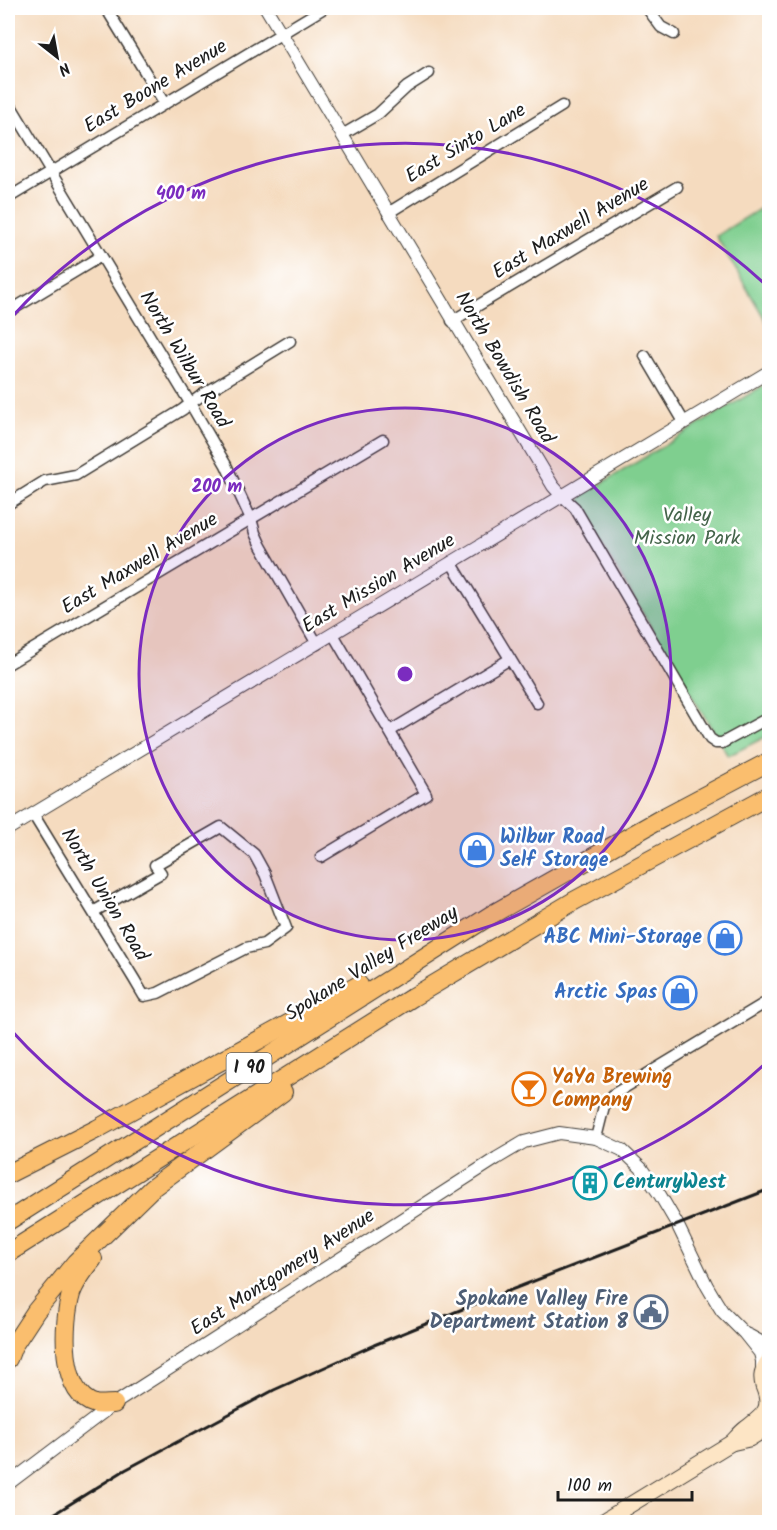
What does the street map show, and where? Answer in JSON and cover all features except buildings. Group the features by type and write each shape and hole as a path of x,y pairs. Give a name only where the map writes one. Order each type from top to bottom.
{"highway":[{"name":"Spokane Valley Freeway","path":"8,1221 491,915 653,823 770,761"},
{"name":"I 90","path":"8,1253 413,997 574,901 770,795"},
{"path":"8,1174 97,1130 291,1022 491,915"},
{"path":"8,1359 13,1346 36,1311 75,1263 152,1188 413,997"},
{"path":"114,1404 96,1404 76,1388 66,1357 67,1310 72,1292 91,1261 152,1188"}],"main road":[{"path":"602,1522 731,1443 743,1430 760,1418 765,1411 767,1399 766,1377"},
{"path":"731,1443 749,1439 770,1426"}],"street":[{"path":"106,8 164,103"},
{"name":"North Bowdish Road","path":"266,8 553,486 575,508 711,739 722,743 770,717"},
{"name":"East Boone Avenue","path":"8,198 324,8"},
{"path":"647,8 661,27 674,34"},
{"path":"342,135 378,114 407,87 429,73"},
{"name":"North Wilbur Road","path":"8,101 226,465 261,546 317,644"},
{"name":"East Sinto Lane","path":"388,213 562,106"},
{"name":"East Maxwell Avenue","path":"452,321 677,187"},
{"path":"8,312 101,256"},
{"path":"8,504 45,481 76,475 290,341"},
{"path":"645,356 684,422"},
{"name":"East Mission Avenue","path":"8,829 770,371"},
{"name":"East Maxwell Avenue","path":"8,664 383,440"},
{"path":"451,562 537,703"},
{"path":"321,857 426,794 333,634"},
{"path":"390,731 510,660"},
{"name":"North Union Road","path":"33,814 144,996 158,993 246,948 264,944 286,928 265,874 254,854 221,827 155,865 161,873 93,912"},
{"path":"596,1138 604,1106 618,1091 770,1000"},
{"name":"East Montgomery Avenue","path":"8,1484 114,1404 524,1142 559,1133 596,1138 622,1150 641,1168 677,1224 717,1303 744,1333"},
{"path":"744,1333 770,1347"},
{"path":"744,1333 760,1353 766,1377"}],"green space":[{"path":"769,203 769,326 716,236"},
{"name":"Valley Mission Park","path":"769,382 769,735 728,756 588,522 580,501 582,495"}],"railway":[{"path":"41,1522 125,1470 274,1390 374,1345 475,1304 770,1189"}],"place":[{"name":"Wilbur Road Self Storage","path":"477,850"},
{"name":"ABC Mini-Storage","path":"725,938"},
{"name":"Arctic Spas","path":"680,993"},
{"name":"YaYa Brewing Company","path":"529,1089"},
{"name":"CenturyWest","path":"590,1183"},
{"name":"Spokane Valley Fire Department Station 8","path":"651,1312"}]}
